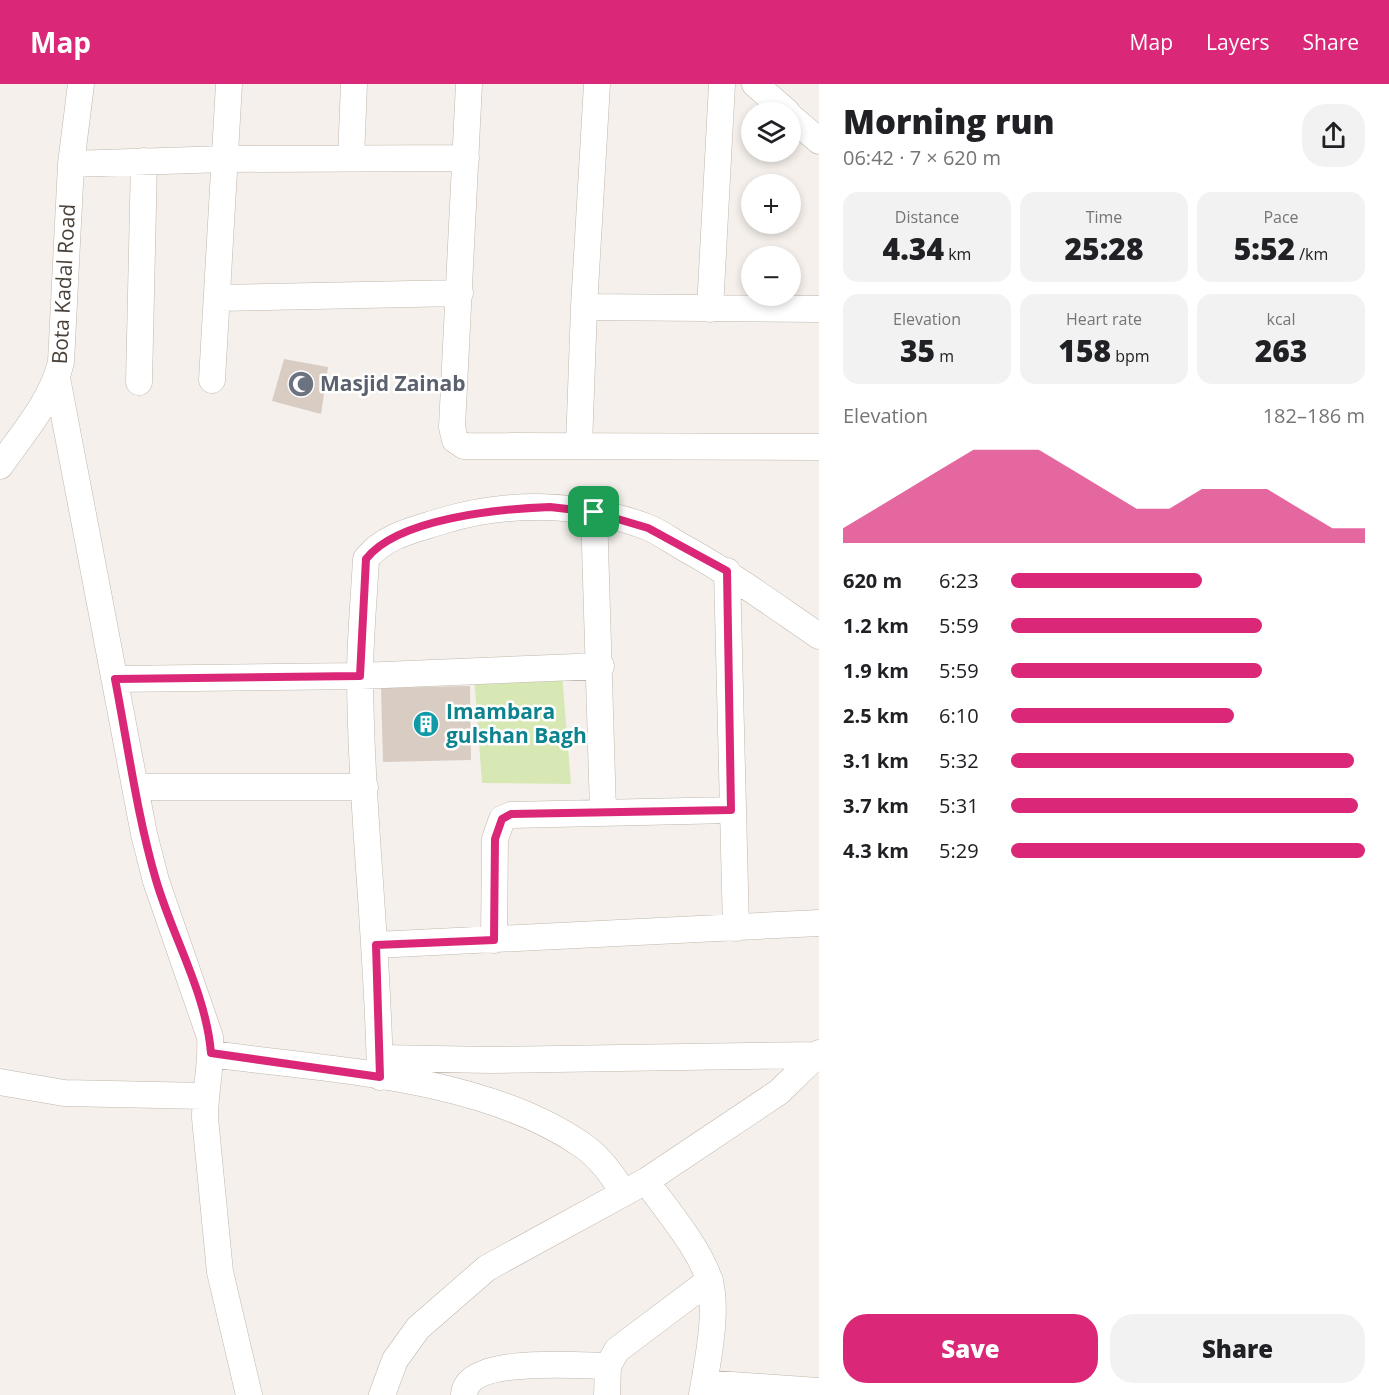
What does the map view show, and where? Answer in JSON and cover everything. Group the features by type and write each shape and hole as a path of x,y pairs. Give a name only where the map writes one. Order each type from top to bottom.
{"street":[{"name":"Bota Kadal Road","path":"0,466 44,403 57,378 61,362 71,164 81,84"},
{"path":"212,380 229,84"},
{"path":"351,158 354,84"},
{"path":"469,84 452,427 455,440 464,446 819,447"},
{"path":"579,446 584,307 597,84"},
{"path":"710,309 722,84"},
{"path":"755,84 776,102"},
{"path":"801,125 819,141"},
{"path":"71,164 225,159 466,158"},
{"path":"139,382 144,161"},
{"path":"218,298 460,292"},
{"path":"584,307 819,309"},
{"path":"57,378 156,881 206,1020 211,1053 205,1096 220,1272 249,1395"},
{"path":"380,1068 376,945 360,676 366,559 376,546 399,535 451,518 504,509 550,507 594,512 648,528 727,571 819,636"},
{"path":"594,512 601,666 603,811"},
{"path":"727,571 731,810 736,928"},
{"path":"115,679 360,676 601,666"},
{"path":"136,787 365,787"},
{"path":"494,940 495,839 502,819 511,814 731,810"},
{"path":"376,945 819,923"},
{"path":"211,1053 380,1068 492,1060 818,1054"},
{"path":"382,1395 395,1360 418,1328 487,1268 646,1181 779,1092 818,1054"},
{"path":"380,1068 514,1108 584,1146 607,1167 624,1193"},
{"path":"0,1082 64,1093 205,1096"},
{"path":"646,1181 695,1253 710,1280 712,1309 703,1389 819,1391"},
{"path":"607,1395 608,1366 617,1350 710,1280"},
{"path":"464,1395 470,1380 482,1373 501,1368 608,1366"}],"green space":[{"path":"562,673 571,784 482,783 474,677"}],"building":[{"name":"Masjid Zainab","path":"284,359 328,367 321,414 272,401"},
{"name":"Imambara gulshan Bagh","path":"470,686 471,760 383,762 381,688"}],"place":[{"name":"Masjid Zainab","path":"301,384"},
{"name":"Imambara gulshan Bagh","path":"426,724"}],"route":[{"path":"550,507 594,512 648,528 727,571 731,810 511,814 502,819 496,829 495,839 494,940 376,945 380,1077 211,1053 206,1020 156,881 144,834 115,679 360,676 366,559 376,546 399,535 451,518 504,509 550,507"}]}
